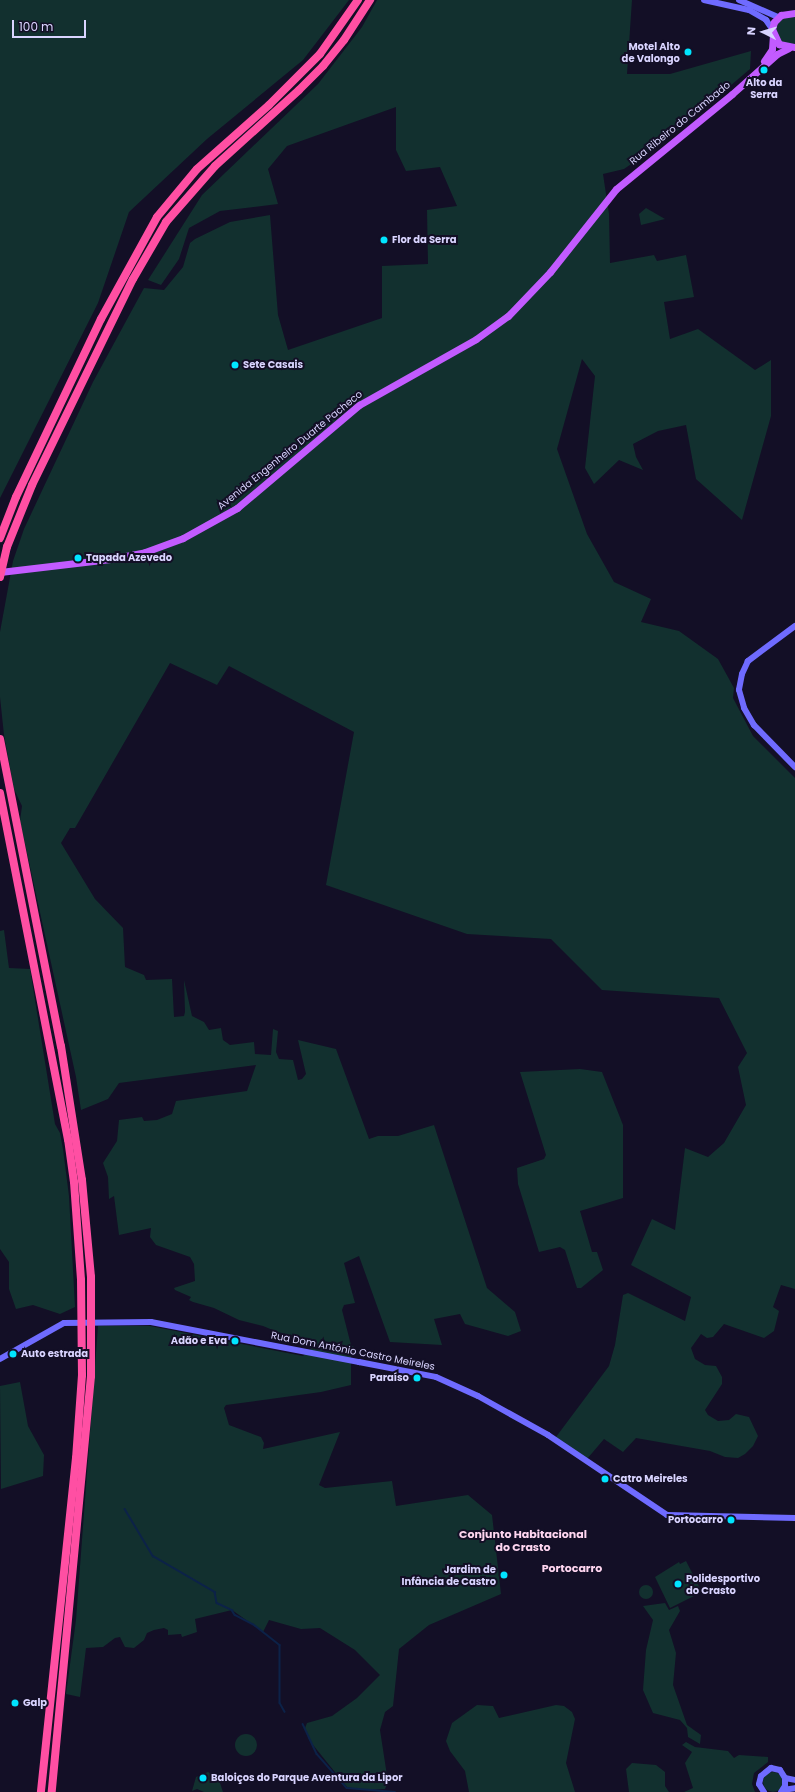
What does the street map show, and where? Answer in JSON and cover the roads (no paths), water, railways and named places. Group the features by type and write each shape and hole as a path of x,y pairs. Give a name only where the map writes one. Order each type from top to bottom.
{"highway":[{"path":"0,538 16,497 101,319 157,216 197,169 302,74 320,54 358,0"},
{"path":"0,577 7,547 32,485 133,279 166,222 215,166 300,90 323,66 344,40 370,0"},
{"path":"0,739 61,1046 76,1137 88,1234 91,1313 91,1376 85,1459 52,1792"},
{"path":"0,793 68,1139 79,1236 82,1333 76,1458 41,1792"}],"main road":[{"path":"704,0 749,10 766,20 779,44 792,48"},
{"path":"739,0 778,17 784,14 795,13"},
{"name":"Rua Ribeiro do Cambado","path":"756,72 772,49 773,33 778,17"},
{"name":"Rua Ribeiro do Cambado","path":"616,189 777,54 792,48"},
{"name":"Avenida Engenheiro Duarte Pacheco","path":"0,572 110,559 145,552 213,524 255,494 359,405 476,339 508,316 550,272 616,189"},
{"path":"795,626 748,661 742,674 739,690 744,708 754,725 795,767"},
{"name":"Rua Dom António Castro Meireles","path":"0,1359 64,1323 151,1322 436,1377 484,1399 548,1435 667,1516 795,1518"},
{"path":"764,1792 759,1780 763,1772 776,1768 785,1778 795,1780"},
{"path":"785,1778 782,1791 795,1788"}],"waterway":[{"path":"125,1509 153,1556 215,1592 217,1603 232,1610 235,1615 253,1624 280,1645 280,1703 285,1712"},
{"path":"303,1724 317,1754 347,1788 395,1792"}],"place":[{"name":"Motel Alto de Valongo","path":"688,52"},
{"name":"Alto da Serra","path":"764,70"},
{"name":"Flor da Serra","path":"384,240"},
{"name":"Sete Casais","path":"235,365"},
{"name":"Tapada Azevedo","path":"78,558"},
{"name":"Adão e Eva","path":"235,1341"},
{"name":"Auto estrada","path":"13,1354"},
{"name":"Paraíso","path":"417,1378"},
{"name":"Catro Meireles","path":"605,1479"},
{"name":"Portocarro","path":"731,1520"},
{"name":"Jardim de Infância de Castro","path":"504,1575"},
{"name":"Polidesportivo do Crasto","path":"678,1584"},
{"name":"Galp","path":"15,1703"},
{"name":"Baloiços do Parque Aventura da Lipor","path":"203,1778"}],"district":[{"name":"Conjunto Habitacional do Crasto","path":"523,1541"},
{"name":"Portocarro","path":"572,1568"}]}
